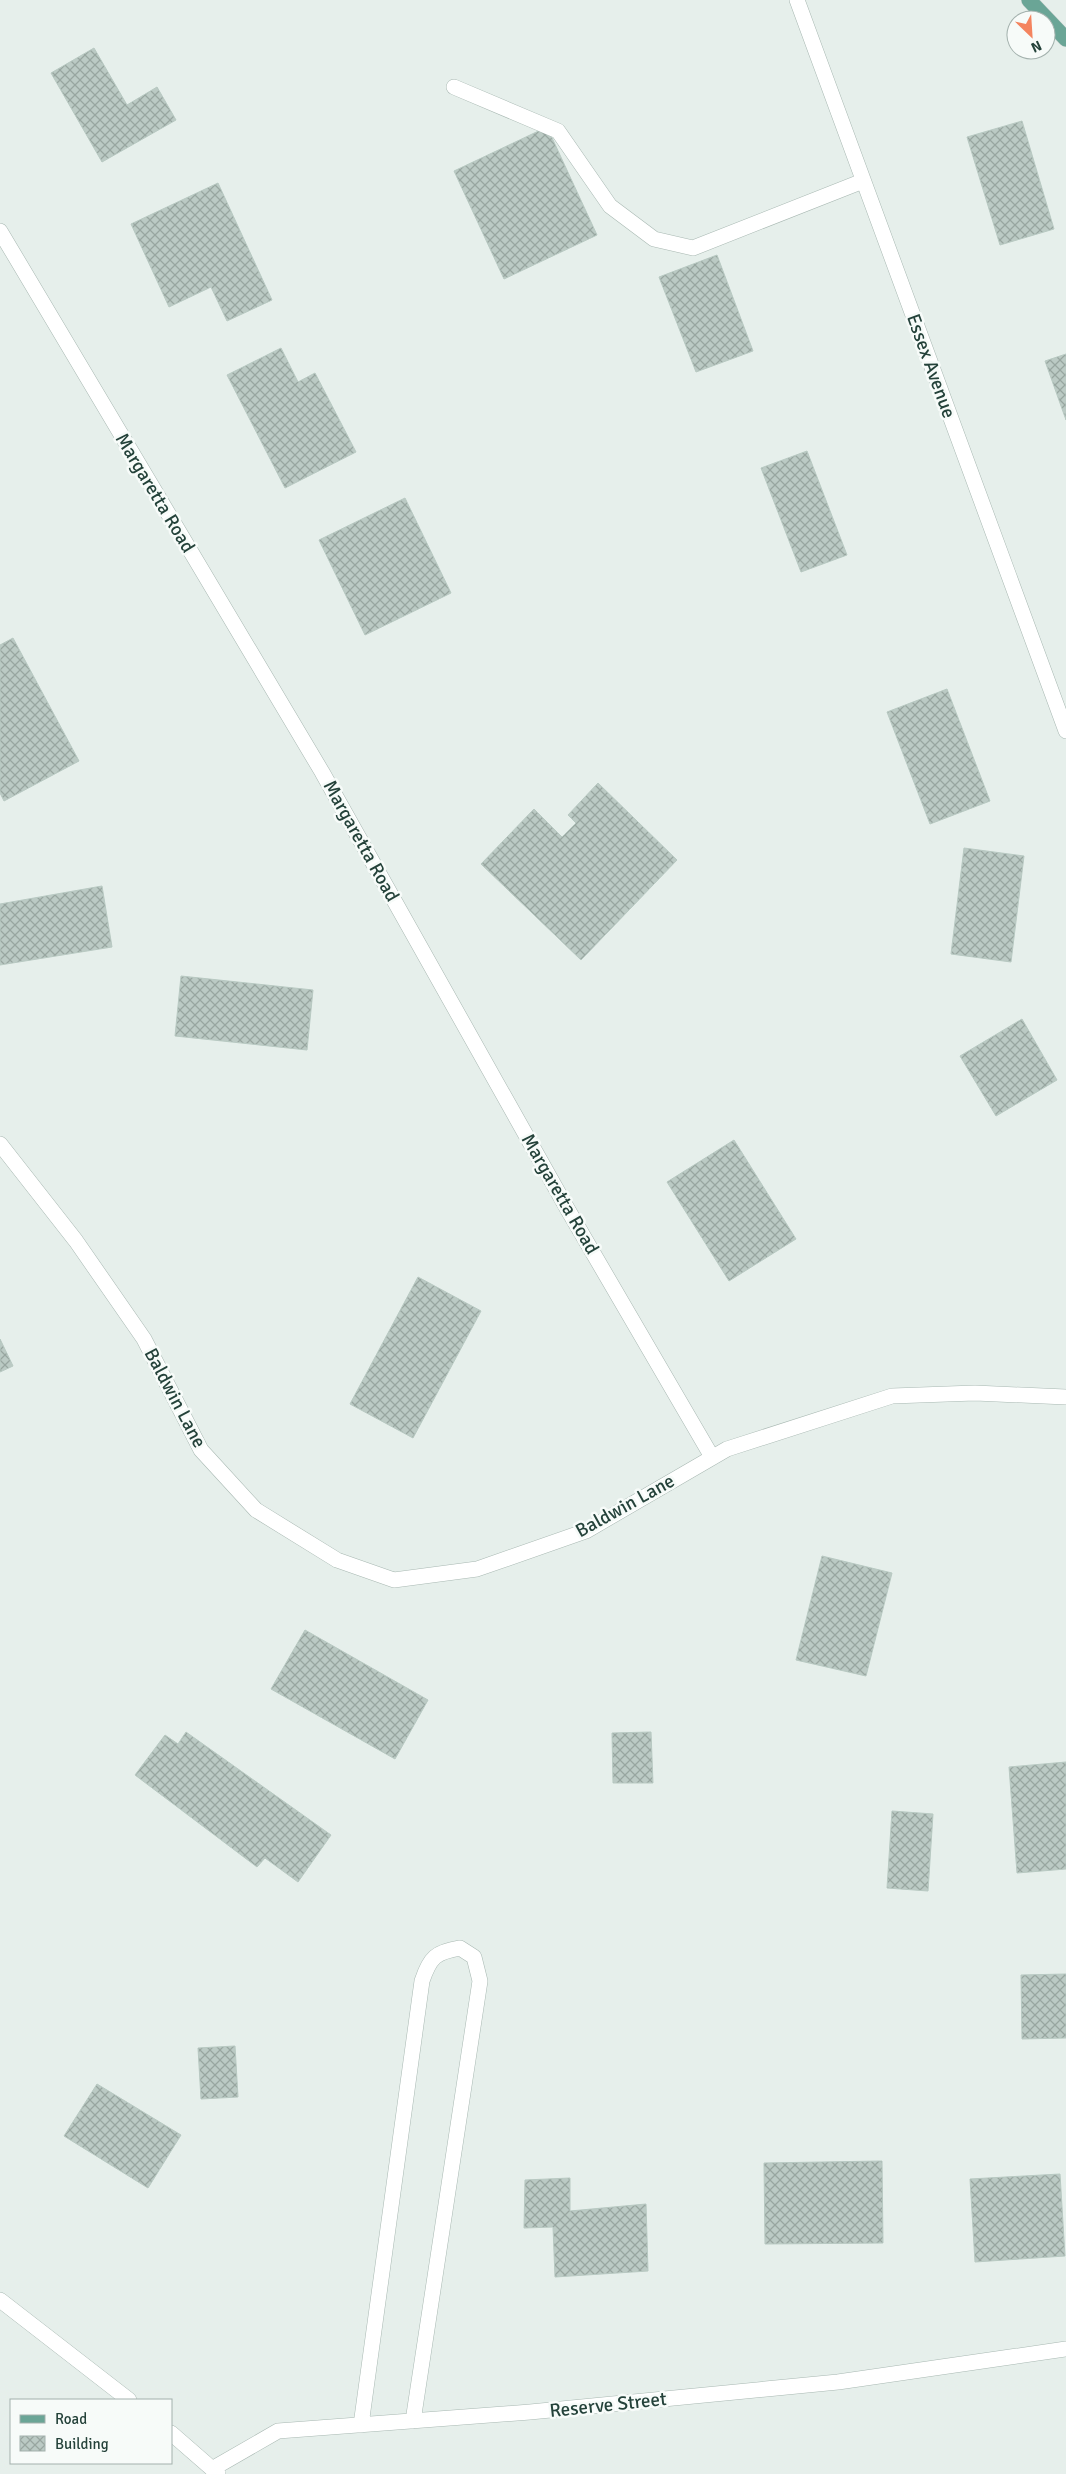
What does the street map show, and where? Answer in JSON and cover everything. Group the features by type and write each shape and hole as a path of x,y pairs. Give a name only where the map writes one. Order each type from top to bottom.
{"main road":[{"path":"1029,0 1066,39"}],"street":[{"name":"Essex Avenue","path":"796,0 1066,731"},
{"path":"454,87 558,130 610,206 654,240 669,244 693,248 863,181"},
{"name":"Margaretta Road","path":"0,230 338,801 568,1210 712,1457"},
{"name":"Baldwin Lane","path":"0,1144 76,1241 144,1339 201,1450 256,1510 337,1560 394,1580 478,1569 586,1531 727,1449 892,1396 975,1393 1066,1397"},
{"path":"361,2425 422,1980 428,1963 442,1951 460,1948 474,1957 480,1981 413,2421"},
{"path":"0,2300 128,2399"},
{"name":"Reserve Street","path":"172,2434 215,2471 278,2431 413,2421 838,2382 1066,2349"}],"building":[{"path":"94,48 127,105 157,87 176,120 102,162 51,73"},
{"path":"1022,121 1054,229 1000,245 967,137"},
{"path":"547,127 597,235 504,279 454,171"},
{"path":"218,183 272,300 227,321 211,287 169,307 131,224"},
{"path":"717,255 753,351 696,372 659,277"},
{"path":"281,348 298,382 315,373 356,452 285,488 227,375"},
{"path":"1066,354 1066,420 1045,361"},
{"path":"807,451 847,555 801,572 761,468"},
{"path":"405,498 451,593 365,635 319,540"},
{"path":"13,638 79,761 4,801 0,793 0,645"},
{"path":"947,689 990,801 930,824 887,712"},
{"path":"598,783 677,860 581,960 481,864 534,809 562,837 576,823 568,815"},
{"path":"964,848 1024,856 1011,962 951,954"},
{"path":"102,886 112,947 0,965 0,904"},
{"path":"181,976 313,990 307,1050 175,1036"},
{"path":"1022,1019 1057,1080 996,1116 960,1056"},
{"path":"734,1140 796,1239 729,1281 667,1182"},
{"path":"418,1277 481,1311 413,1438 350,1404"},
{"path":"0,1339 13,1366 0,1372"},
{"path":"822,1556 892,1573 866,1676 796,1660"},
{"path":"305,1630 428,1700 395,1759 271,1689"},
{"path":"186,1732 331,1835 298,1882 265,1858 257,1867 135,1775 165,1735 178,1744"},
{"path":"651,1732 653,1783 613,1783 612,1733"},
{"path":"1066,1762 1066,1869 1017,1873 1009,1767"},
{"path":"892,1811 933,1814 928,1891 887,1888"},
{"path":"1066,1974 1066,2038 1022,2039 1021,1975"},
{"path":"235,2046 238,2097 201,2099 198,2048"},
{"path":"97,2084 181,2135 148,2188 64,2136"},
{"path":"882,2161 883,2243 765,2244 764,2163"},
{"path":"1060,2174 1065,2256 975,2262 970,2179"},
{"path":"570,2178 570,2211 646,2204 648,2271 555,2277 553,2227 524,2228 525,2180"}]}
